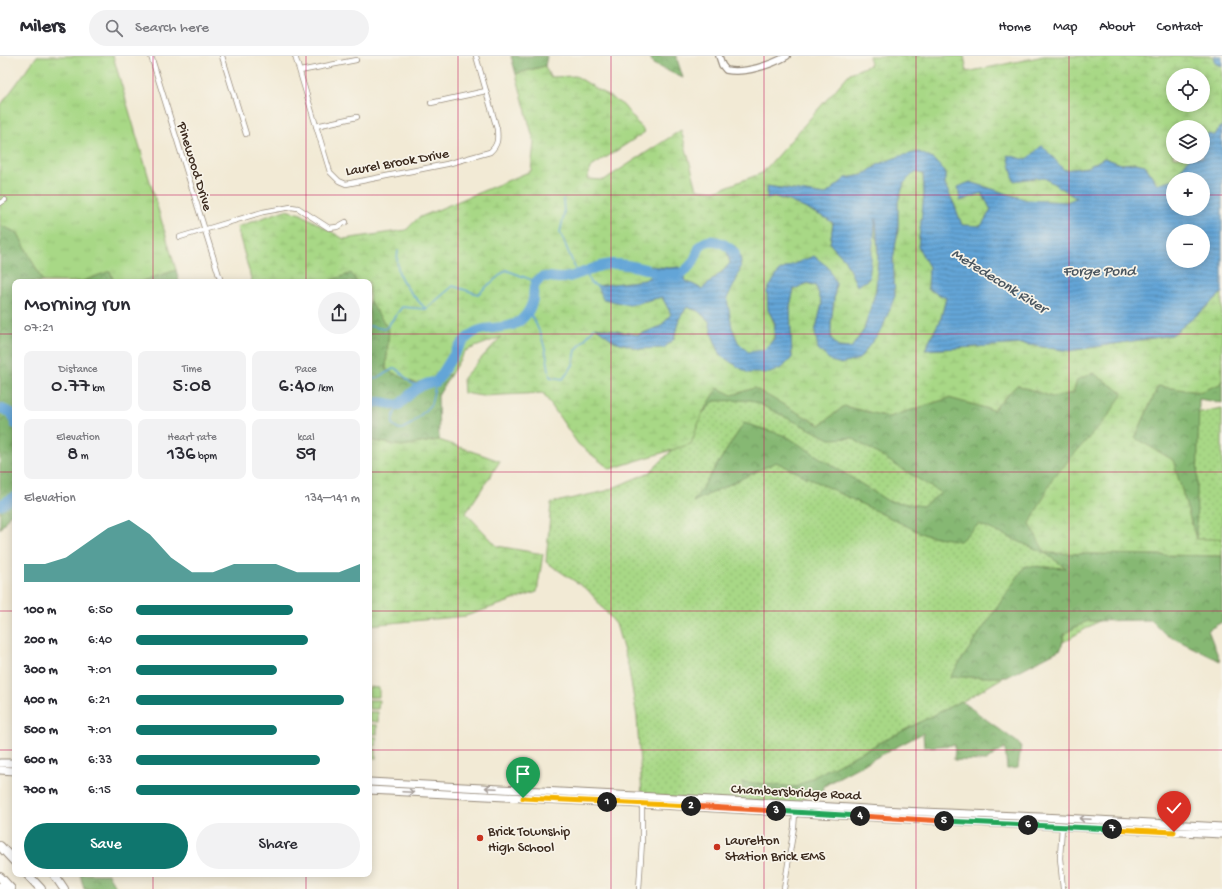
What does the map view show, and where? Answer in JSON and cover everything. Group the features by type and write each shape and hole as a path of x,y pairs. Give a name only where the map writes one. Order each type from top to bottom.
{"highway":[{"path":"0,846 12,859"},
{"path":"0,877 11,889"},
{"path":"30,877 41,889"},
{"path":"56,877 64,889"}],"main road":[{"path":"0,763 12,763"},
{"path":"0,770 12,771"},
{"name":"Chambersbridge Road","path":"372,782 1222,827"},
{"name":"Chambersbridge Road","path":"372,790 1222,834"}],"street":[{"name":"Pinewood Drive","path":"151,56 220,279"},
{"path":"222,56 246,134"},
{"name":"Laurel Brook Drive","path":"295,56 330,172 346,184 439,166 490,152 497,144 497,129 476,56"},
{"path":"719,56 722,65 726,70 737,71 767,65 787,56"},
{"path":"300,71 356,60"},
{"path":"431,103 486,91"},
{"path":"316,126 357,117"},
{"path":"0,203 5,200"},
{"path":"180,237 264,212 291,207 298,208 329,228 337,227 346,222"},
{"path":"639,889 642,841 642,804"},
{"path":"784,889 794,827 796,804"},
{"path":"1062,826 1060,858 1063,889"}],"green space":[{"path":"37,56 113,56 176,270 148,279 113,279 110,271 88,279 41,279 18,233 0,225 0,106"},
{"path":"511,56 547,56 545,66 516,74"},
{"path":"650,56 676,56 683,78 653,64"},
{"path":"869,56 964,56 967,72 1044,56 1213,56 1215,63 1222,67 1222,125 1214,136 1210,135 1210,120 1166,120 1166,164 1185,164 1179,172 1166,172 1166,182 1157,184 1145,165 1135,163 1121,164 1104,158 1088,167 1064,170 1042,146 1027,160 1043,177 1077,198 1067,202 1027,200 970,182 960,201 982,193 991,210 981,226 962,225 945,185 945,172 879,164 863,175 846,178 825,195 767,186 776,197 789,201 826,218 833,224 830,244 845,260 857,286 875,214 878,254 876,290 864,330 851,348 838,347 831,338 831,323 836,283 814,256 768,310 775,327 772,340 765,350 748,353 738,342 732,328 726,298 739,270 741,260 724,245 730,263 702,289 686,281 679,267 669,268 650,266 651,276 645,280 598,286 629,305 662,297 671,314 661,326 638,335 596,327 614,341 640,349 674,339 679,319 686,307 698,311 709,321 713,337 721,356 792,358 790,306 794,289 808,283 816,286 822,304 815,332 841,364 895,296 893,260 898,230 898,202 904,183 915,172 923,174 924,195 918,247 929,267 928,289 946,298 941,318 925,350 1023,344 1069,351 1172,335 1222,293 1222,379 1220,384 1199,392 1158,386 1135,438 1173,460 1196,539 1222,539 1222,556 1045,553 1030,524 1053,478 1109,415 1123,393 1093,373 1077,380 1073,393 1052,397 1017,385 993,410 949,398 889,417 844,406 820,425 754,388 732,395 718,388 702,414 691,444 610,469 578,444 543,393 482,396 464,393 463,378 501,337 465,351 451,374 415,383 386,370 389,330 372,304 372,279 355,279 351,273 336,279 251,279 237,227 285,210 301,214 344,239 406,230 418,218 531,171 534,142 516,74 545,66 550,77 576,76 623,105 645,132 590,168 587,179 604,180 681,130 697,189 715,191 762,173 850,73 870,65"},
{"path":"0,225 18,233 41,279 12,279 12,515 10,514 0,529"},
{"path":"176,270 178,279 148,279"},
{"path":"110,271 113,279 88,279"},
{"path":"351,273 355,279 336,279"},
{"path":"372,304 389,330 386,370 415,383 451,374 438,396 439,440 402,446 372,441"},
{"path":"1093,373 1124,393 1109,415 1045,553 979,524 960,541 925,535 776,462 693,502 744,423 786,436 888,501 923,506 941,493 852,438 830,439 751,400 714,401 702,414 718,388 732,394 754,387 820,425 844,406 889,417 949,398 993,410 1017,385 1052,397 1077,380"},
{"path":"1222,379 1222,403 1199,399 1196,539 1173,461 1135,438 1158,386 1199,392 1219,384"},
{"path":"710,397 1164,419 1222,408 1222,577 1182,572 970,697 795,804 642,796 637,717 628,665 616,624 588,590 546,562 551,503 606,491 650,472 674,448"},
{"path":"439,440 500,461 466,513 497,546 543,554 537,592 466,616 372,625 372,441 402,446"},
{"path":"1045,553 1222,556 1222,622 1208,630 1220,661 1165,634 1151,620 1087,621 1065,633 1061,649 1007,677 950,677 1025,566 1066,568"},
{"path":"372,687 379,688 379,697 372,697"},
{"path":"372,700 379,700 378,709 372,709"},
{"path":"961,701 1021,745 1018,768 1007,769 1005,747 986,761 954,760 955,745 924,747 923,733 824,785 823,793 743,789 743,782 796,787"},
{"path":"372,712 378,712 378,722 372,721"},
{"path":"372,725 377,725 377,734 372,734"},
{"path":"372,737 377,737 376,746 372,746"},
{"path":"372,749 376,749 376,758 372,758"},
{"path":"81,877 110,877 117,889 84,889"}],"water":[{"path":"1213,56 1222,56 1222,67 1215,63"},
{"name":"Forge Pond","path":"1222,125 1222,293 1172,335 1069,351 1023,344 925,350 941,318 946,298 928,289 929,267 918,247 924,195 923,174 915,172 904,183 898,202 898,230 893,260 895,296 882,329 859,359 841,364 831,361 818,349 815,332 822,304 816,286 808,283 794,289 790,306 792,358 782,368 770,373 748,373 721,356 713,337 709,321 698,311 687,307 679,319 674,339 664,348 640,349 614,341 595,327 638,335 661,326 671,314 662,297 629,305 603,299 597,286 645,280 651,276 650,266 669,268 679,267 686,281 702,289 730,263 723,244 735,246 741,259 741,266 738,276 727,298 732,328 738,342 748,352 764,350 774,339 775,323 768,310 767,291 779,271 814,256 828,267 836,283 831,323 831,338 838,347 851,348 864,330 876,290 878,254 876,218 869,279 857,286 845,260 830,244 833,223 826,218 789,201 776,197 767,199 767,186 825,195 846,178 863,175 879,164 900,156 919,152 933,159 945,172 945,185 962,225 981,226 991,210 982,193 960,201 958,187 970,182 1027,200 1067,202 1076,198 1043,177 1014,181 1008,155 1027,160 1042,145 1064,170 1088,167 1104,158 1121,164 1135,163 1145,165 1157,184 1166,181 1166,216 1210,216 1210,172 1178,172 1185,164 1210,164 1210,134 1214,136"}],"waterway":[{"path":"563,199 564,215 560,232 578,275"},
{"name":"Metedeconk River","path":"372,403 379,402 399,405 411,393 420,387 425,384 436,382 458,348 469,336 480,330 511,326 521,320 532,305 535,283 542,277 569,277 600,266 612,264 637,267 661,276 671,277 686,270 694,260 701,245 710,241 720,242 729,247 735,254"},
{"path":"398,251 398,270 401,278 410,292 426,309 453,286 478,294 506,270 537,282"},
{"path":"586,272 590,283 599,287"},
{"path":"372,327 384,329 402,307 425,309"},
{"path":"528,310 537,326 543,342 550,377 563,379 573,365 576,350 595,327"},
{"path":"372,379 396,368 411,383 420,386"},
{"path":"399,405 394,416 393,423 394,426 402,429 413,423 431,404 436,382"},
{"path":"0,408 12,413"},
{"path":"0,505 12,499"}],"place":[{"name":"Brick Township High School","path":"480,838"},
{"name":"Laurelton Station Brick EMS","path":"717,847"}],"route":[{"path":"523,798 1174,832"}]}
